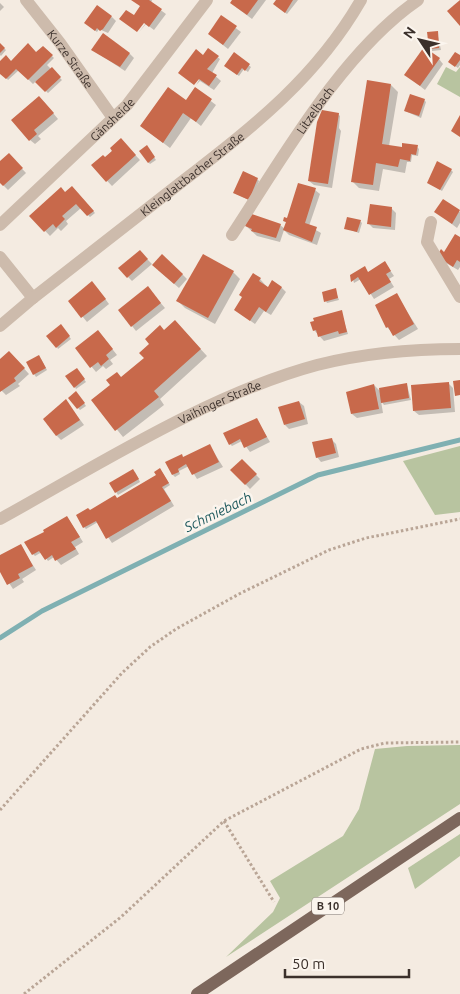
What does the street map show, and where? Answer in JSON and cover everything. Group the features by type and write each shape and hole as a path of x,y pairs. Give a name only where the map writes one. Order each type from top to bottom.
{"main road":[{"name":"B 10","path":"197,994 460,818"}],"street":[{"name":"Kurze Straße","path":"26,0 60,42 113,118"},
{"name":"Gänsheide","path":"0,225 127,105 207,0"},
{"name":"Kleinglattbacher Straße","path":"0,326 33,298 256,124 313,70 362,0"},
{"name":"Litzelbach","path":"232,235 323,98 345,70 398,14 418,0"},
{"path":"432,222 427,242 460,297"},
{"path":"0,257 33,298"},
{"name":"Vaihinger Straße","path":"0,518 194,414 275,378 318,365 390,352 460,349"}],"path":[{"path":"0,810 122,672 150,647 176,629 239,594 329,550 366,538 460,519"},
{"path":"24,994 121,917 224,821 361,749 385,743 460,742"},
{"path":"224,821 274,902"}],"green space":[{"path":"446,67 456,72 460,67 460,97 437,84"},
{"path":"460,446 460,512 435,515 403,461"},
{"path":"460,745 460,804 226,957 273,912 280,898 270,881 343,836 359,809 375,749"},
{"path":"460,834 460,856 415,889 408,868"}],"building":[{"path":"131,0 149,0 162,9 149,27 144,23 137,32 119,19 126,10 134,15 140,6"},
{"path":"232,0 258,0 247,15 230,3"},
{"path":"276,0 293,0 285,13 273,4"},
{"path":"460,0 460,26 447,11"},
{"path":"97,5 112,16 100,31 97,28 95,31 84,23"},
{"path":"221,15 237,26 223,45 208,34"},
{"path":"438,31 439,48 429,49 427,32"},
{"path":"103,33 130,53 120,67 91,50"},
{"path":"0,43 5,48 0,53"},
{"path":"28,43 36,52 43,46 53,55 28,80 16,69 6,79 0,74 0,61 6,55 11,61"},
{"path":"424,47 440,58 420,86 404,75"},
{"path":"208,48 219,56 207,69 217,75 209,86 199,79 194,85 178,73 196,49 203,55"},
{"path":"234,52 250,64 245,71 242,68 237,75 224,66"},
{"path":"455,52 460,55 460,60 455,67 448,62"},
{"path":"52,67 61,77 45,92 35,82"},
{"path":"367,80 391,84 382,144 402,147 402,143 418,145 416,155 411,154 410,161 400,159 398,167 376,163 373,185 351,182"},
{"path":"168,87 186,100 195,87 212,99 196,122 183,113 163,143 140,126"},
{"path":"410,94 425,99 419,116 404,111"},
{"path":"39,96 54,113 34,130 37,134 29,141 11,120"},
{"path":"322,110 339,113 328,184 308,181 317,122"},
{"path":"460,115 460,137 451,131"},
{"path":"121,138 136,155 106,182 91,165 103,155 105,157 112,151 110,148"},
{"path":"147,145 155,157 148,163 139,151"},
{"path":"9,153 23,168 3,186 0,183 0,161"},
{"path":"437,161 452,169 440,190 427,183"},
{"path":"243,171 258,178 249,200 233,193"},
{"path":"298,183 316,188 305,223 317,227 312,242 283,230 286,222 283,221 284,217 287,218"},
{"path":"72,186 94,211 87,216 76,204 62,216 65,219 56,228 53,224 44,232 29,216 61,187 65,192"},
{"path":"443,199 460,210 452,224 434,212"},
{"path":"370,204 392,207 391,227 367,224"},
{"path":"249,213 281,224 276,238 251,231 252,229 245,226"},
{"path":"347,217 361,220 357,232 344,229"},
{"path":"455,234 460,237 460,262 457,260 453,267 440,258 438,254 441,249 444,252"},
{"path":"140,250 148,259 127,278 118,268"},
{"path":"162,254 183,274 174,284 152,265"},
{"path":"203,254 234,271 208,318 176,301"},
{"path":"385,261 391,271 386,274 391,282 369,295 358,277 351,282 350,275 365,266 368,272"},
{"path":"253,273 261,278 259,281 268,287 272,280 282,287 266,312 259,307 250,321 234,310 242,297 239,295"},
{"path":"92,281 106,299 81,318 68,301"},
{"path":"148,286 161,303 131,327 118,310"},
{"path":"336,288 338,298 324,302 322,292"},
{"path":"397,293 414,324 393,336 388,327 386,328 375,305"},
{"path":"342,310 347,332 339,334 338,331 318,337 316,330 313,331 310,322 314,321 313,318"},
{"path":"175,320 201,349 154,391 159,397 115,431 91,400 110,385 106,380 117,372 121,377 144,358 139,353 149,344 145,339 160,325 164,330"},
{"path":"61,324 70,336 56,348 46,336"},
{"path":"98,330 113,349 106,355 109,359 101,366 98,362 90,368 75,348"},
{"path":"9,351 25,368 14,378 16,381 0,392 0,359"},
{"path":"39,355 46,368 33,375 26,362"},
{"path":"77,368 85,379 74,388 65,376"},
{"path":"460,380 460,395 455,396 453,381"},
{"path":"449,382 451,408 413,411 411,385"},
{"path":"407,383 409,398 381,403 379,388"},
{"path":"374,384 379,409 351,414 346,392"},
{"path":"76,391 85,403 77,409 68,398"},
{"path":"66,399 80,420 56,436 43,419"},
{"path":"299,401 305,419 284,425 278,407"},
{"path":"257,418 267,437 244,448 240,439 229,445 223,433"},
{"path":"332,438 336,453 316,458 312,442"},
{"path":"210,444 219,462 192,475 186,464 178,469 179,472 172,475 165,462 182,454 183,457"},
{"path":"242,459 257,474 245,485 230,470"},
{"path":"160,468 169,483 162,487 171,501 106,539 96,521 83,528 76,515 88,508 90,510 115,495 117,498 156,475 154,472"},
{"path":"133,469 139,479 115,493 109,483"},
{"path":"67,516 80,537 71,542 76,549 55,561 52,555 45,560 39,551 32,555 24,542 44,532 43,530"},
{"path":"21,544 33,566 18,574 20,578 7,585 0,572 0,555"}],"waterway":[{"name":"Schmiebach","path":"0,638 42,611 318,475 460,440"}]}
